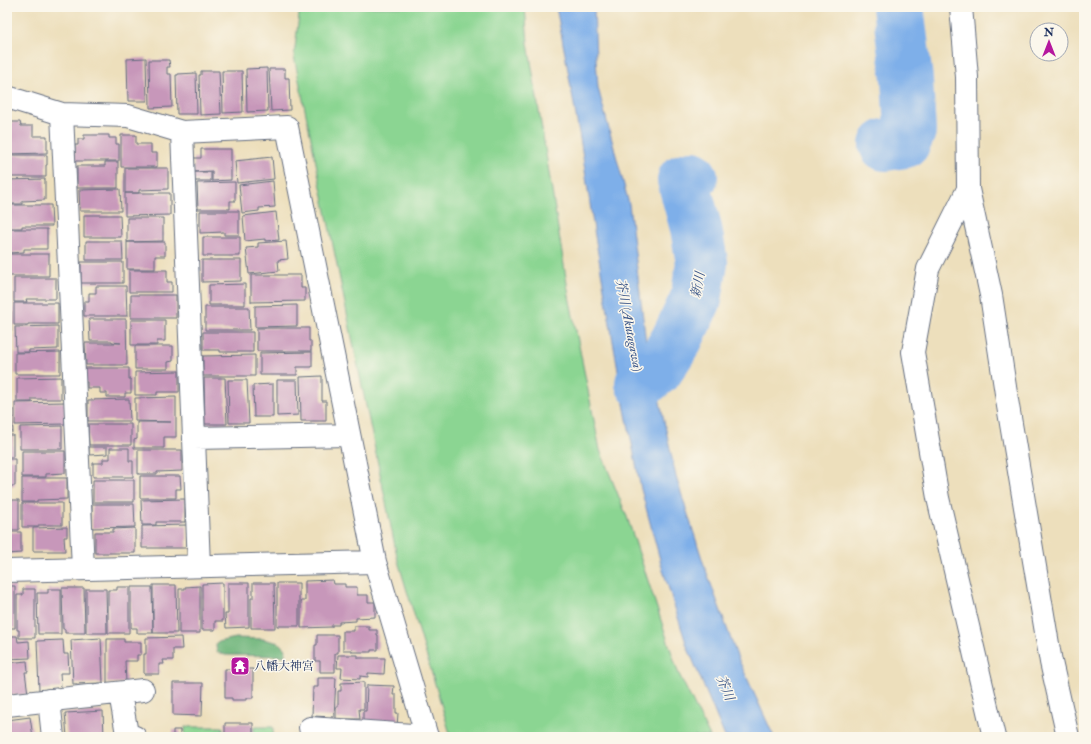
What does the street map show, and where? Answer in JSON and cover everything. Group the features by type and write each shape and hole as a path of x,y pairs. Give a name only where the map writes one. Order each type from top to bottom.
{"street":[{"path":"961,7 967,77 968,189 991,295 1007,400 1048,639 1068,737"},
{"path":"7,97 62,114 128,116 182,132 288,127 376,562 427,737 310,728"},
{"path":"62,114 83,569"},
{"path":"182,132 199,566"},
{"path":"968,189 928,269 913,352 938,498 994,737"},
{"path":"194,438 350,435"},
{"path":"7,570 376,562"},
{"path":"7,705 143,690"},
{"path":"120,693 127,734 135,737"},
{"path":"49,700 53,737"}],"green space":[{"path":"300,7 525,7 528,43 569,296 600,450 627,517 678,672 710,737 451,737 398,561 294,56"},
{"path":"236,638 263,639 279,643 286,650 285,655 225,655 217,652 217,642"},
{"path":"185,727 223,727 223,737 185,737"},
{"path":"254,727 273,727 273,737 254,737"}],"water":[{"path":"556,7 594,7 598,88 629,204 650,375 660,402 676,477 703,562 737,656 774,737 725,737 687,646 662,567 641,489 622,394 581,144"}],"building":[{"path":"146,58 147,101 128,101 127,59"},
{"path":"149,60 169,60 170,67 167,67 167,74 171,74 172,107 150,108"},
{"path":"267,68 268,111 247,112 246,69"},
{"path":"269,69 285,69 285,78 289,78 290,110 271,111"},
{"path":"201,71 219,71 221,114 200,115 199,75 201,75"},
{"path":"222,71 242,71 243,112 223,113"},
{"path":"196,73 197,114 177,114 176,75"},
{"path":"7,122 20,122 21,126 33,126 33,136 47,136 47,153 7,154"},
{"path":"84,135 109,135 109,138 116,138 116,144 119,144 119,161 75,161 75,145 78,145 78,139 84,139"},
{"path":"121,135 136,135 136,144 151,144 151,153 157,153 157,167 121,167"},
{"path":"201,149 231,149 231,180 212,181 212,171 194,172 194,158 201,158"},
{"path":"7,155 47,155 46,177 7,177"},
{"path":"272,157 274,179 237,183 235,161"},
{"path":"105,162 118,162 118,188 77,188 77,166 105,166"},
{"path":"125,168 168,168 168,189 139,190 139,193 125,193"},
{"path":"193,172 211,172 211,181 193,181"},
{"path":"45,179 45,200 22,201 22,204 7,204 7,180"},
{"path":"273,181 275,207 259,208 259,211 242,213 239,185"},
{"path":"235,182 235,201 230,201 230,209 198,209 197,183"},
{"path":"120,189 121,211 80,211 79,190"},
{"path":"125,193 170,193 170,215 125,216"},
{"path":"9,205 51,205 52,226 22,226 22,228 9,228"},
{"path":"200,211 239,211 239,235 224,235 224,232 200,233"},
{"path":"276,212 279,240 265,241 265,239 245,241 243,216"},
{"path":"84,215 120,215 121,237 84,237"},
{"path":"127,218 163,218 163,241 127,242"},
{"path":"9,229 47,229 47,249 24,249 24,252 9,253"},
{"path":"203,237 240,237 240,256 203,256"},
{"path":"86,241 122,241 123,260 86,260"},
{"path":"286,241 288,259 278,260 279,271 249,274 246,248 258,247 258,243"},
{"path":"127,242 165,242 165,256 155,256 155,269 127,269"},
{"path":"9,254 49,254 49,276 9,276"},
{"path":"202,260 241,260 241,281 202,282"},
{"path":"81,262 123,262 123,283 81,283"},
{"path":"129,270 167,270 167,282 172,282 172,292 129,292"},
{"path":"251,275 301,275 301,288 305,288 305,301 251,302"},
{"path":"14,278 56,278 56,299 26,299 27,302 14,302"},
{"path":"245,284 245,305 209,305 209,285"},
{"path":"96,286 126,286 127,316 84,316 84,301 89,301 89,293 96,293"},
{"path":"131,295 176,295 176,318 131,318"},
{"path":"14,303 58,303 58,324 14,325"},
{"path":"297,305 297,326 255,327 255,306"},
{"path":"205,307 249,307 250,330 205,330"},
{"path":"7,311 11,311 11,331 7,331"},
{"path":"89,319 126,319 127,365 86,365 85,343 121,343 112,341 90,341"},
{"path":"131,320 165,320 165,341 157,341 157,345 131,345"},
{"path":"58,326 58,349 16,352 15,327"},
{"path":"257,328 309,328 311,351 257,351"},
{"path":"203,332 253,332 253,352 220,352 220,350 203,350"},
{"path":"7,337 9,337 9,360 7,360"},
{"path":"135,346 173,346 173,361 168,362 168,369 135,369"},
{"path":"60,352 60,374 15,374 15,353"},
{"path":"312,352 312,367 297,367 297,375 260,375 260,353"},
{"path":"255,355 255,376 203,376 203,356"},
{"path":"7,361 9,361 9,382 7,382"},
{"path":"84,368 129,368 131,393 125,393 125,397 107,397 107,393 100,393 100,388 87,388 87,382 84,382"},
{"path":"179,371 179,392 157,392 157,395 135,395 135,372"},
{"path":"322,376 322,401 326,401 326,421 301,421 300,377"},
{"path":"61,377 61,399 32,399 32,402 17,402 17,378"},
{"path":"204,378 225,378 227,424 205,424"},
{"path":"228,380 247,380 249,423 229,423"},
{"path":"277,380 297,380 298,415 277,416"},
{"path":"273,384 273,417 254,417 253,385"},
{"path":"7,386 9,386 9,407 7,407"},
{"path":"176,397 176,437 164,437 164,448 134,448 134,440 137,439 137,422 171,422 135,421 135,398"},
{"path":"129,399 130,421 88,421 88,400"},
{"path":"65,402 65,424 15,425 15,403"},
{"path":"7,410 12,410 13,432 7,432"},
{"path":"88,424 131,424 131,445 89,445"},
{"path":"62,426 62,449 20,449 20,427"},
{"path":"7,435 13,435 13,457 7,457"},
{"path":"89,447 107,447 107,454 89,455"},
{"path":"110,448 129,448 129,461 133,461 133,477 93,477 93,463 103,463 103,459 110,459"},
{"path":"138,450 182,450 182,471 157,472 157,474 138,474"},
{"path":"22,451 65,451 65,473 46,474 46,477 22,477"},
{"path":"7,459 15,459 15,486 7,486"},
{"path":"140,476 180,476 181,489 176,489 176,498 140,498"},
{"path":"22,478 67,478 67,499 22,502"},
{"path":"93,480 134,480 134,502 93,502"},
{"path":"185,499 185,522 156,522 156,525 142,525 141,500"},
{"path":"7,500 19,500 19,530 7,530"},
{"path":"22,503 62,503 62,525 22,527"},
{"path":"92,504 134,504 135,527 92,528"},
{"path":"187,525 187,548 142,548 142,526"},
{"path":"67,527 67,537 64,537 65,551 33,551 33,528"},
{"path":"135,528 135,553 95,553 95,532 113,532 113,529"},
{"path":"7,532 21,532 21,553 7,554"},
{"path":"333,580 334,584 345,584 345,587 357,587 357,595 368,595 368,602 375,602 375,617 356,618 356,621 339,622 339,625 332,625 332,627 301,628 301,601 305,601 305,581"},
{"path":"223,583 223,621 215,621 215,630 202,630 202,584"},
{"path":"228,583 249,583 249,627 226,628 225,614 228,614"},
{"path":"253,583 274,583 275,628 251,628 251,598 253,598"},
{"path":"277,583 299,583 299,626 277,626"},
{"path":"153,585 176,585 177,633 153,633"},
{"path":"7,586 15,586 15,628 7,628"},
{"path":"200,586 200,633 179,633 179,589"},
{"path":"117,587 129,587 129,633 108,633 108,590 117,590"},
{"path":"131,587 152,587 153,633 137,633 137,628 131,628"},
{"path":"62,588 84,588 85,633 65,633 65,629 63,629"},
{"path":"23,589 35,589 35,638 19,638 19,630 17,630 17,595 23,595"},
{"path":"48,589 61,589 61,634 38,634 37,593 48,593"},
{"path":"86,589 106,589 107,633 86,633"},
{"path":"354,626 369,626 369,630 377,630 378,650 371,650 371,652 352,652 352,650 343,650 343,631 354,631"},
{"path":"7,631 9,631 9,636 17,636 18,642 29,641 30,658 7,659"},
{"path":"317,635 338,635 338,653 335,653 335,672 320,672 320,661 315,661 315,645 317,645"},
{"path":"181,637 182,649 173,649 173,660 163,660 164,664 159,664 159,674 144,674 146,638"},
{"path":"101,638 103,683 73,684 71,640"},
{"path":"107,639 124,639 124,642 141,642 141,655 137,655 137,661 125,661 126,683 107,683"},
{"path":"63,640 64,654 68,654 69,673 60,673 61,688 39,690 37,641"},
{"path":"338,655 358,655 358,658 385,658 384,674 368,673 368,677 360,676 360,679 341,678 342,668 337,668"},
{"path":"27,661 28,672 25,672 28,694 7,696 7,663"},
{"path":"225,669 253,669 253,698 247,698 247,700 232,700 232,698 225,698"},
{"path":"318,678 336,678 334,717 312,716 313,687 318,687"},
{"path":"364,682 364,709 359,709 360,719 336,719 338,691 341,691 341,683"},
{"path":"173,683 203,683 202,716 173,715"},
{"path":"367,685 394,686 393,695 396,695 396,713 398,713 397,727 363,726 363,711 366,711"},
{"path":"103,711 104,737 67,737 65,713"},
{"path":"30,717 33,737 7,737 7,720"},
{"path":"225,723 253,723 253,737 225,737"},
{"path":"173,730 180,730 180,737 173,737"}],"waterway":[{"name":"新川","path":"885,145 905,142 910,131 907,79 898,7"},
{"name":"新川","path":"641,383 658,369 676,341 696,299 702,263 696,228 683,180 692,177"}],"place":[{"name":"八幡大神宮","path":"240,666"}],"water label":[{"name":"芥川 (Akutagawa)","path":"629,325"},
{"name":"芥川","path":"725,688"}]}
